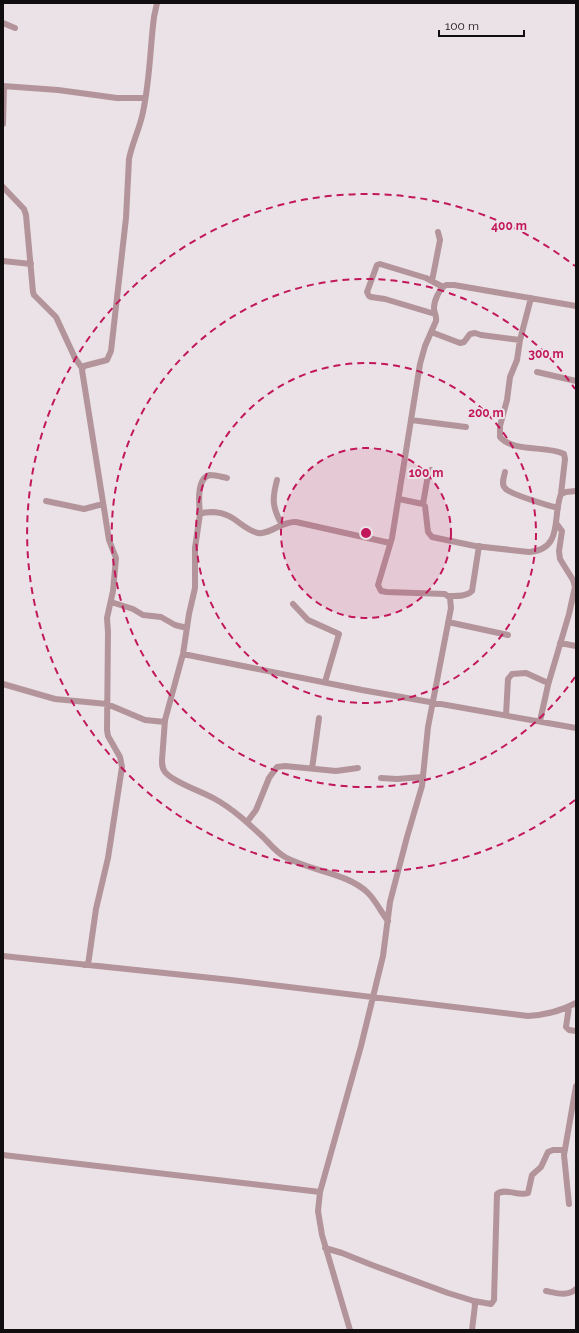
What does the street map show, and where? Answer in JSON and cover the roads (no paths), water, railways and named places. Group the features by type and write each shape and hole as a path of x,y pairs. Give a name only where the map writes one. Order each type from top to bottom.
{"street":[{"path":"82,368 107,360 111,351 126,218 129,159 143,114 146,98 153,24 158,3"},
{"path":"3,23 15,28"},
{"path":"3,124 4,86 58,90 117,98 146,98"},
{"path":"3,187 25,212 34,295 56,317 75,358 82,368 100,491 104,504 109,540 116,558 113,591 107,624 107,730 108,736 120,757 122,766 108,858 96,910 87,964"},
{"path":"432,281 440,240 438,232"},
{"path":"3,260 31,264"},
{"path":"435,314 385,299 371,298 367,292 376,266 379,264 432,281 443,287"},
{"path":"479,546 472,591 468,594 448,596 441,593 386,592 381,591 378,587 378,582 390,543 399,499 420,364 425,346 436,321 434,311 435,303 443,287 448,284 576,306"},
{"path":"431,470 428,475 423,504 425,506 429,535 435,538 499,550 529,552 538,551 547,547 551,542 561,494 565,459 564,454 514,445 500,438 500,426 510,377 517,360 520,340 531,298"},
{"path":"431,332 460,343 464,342 470,334 475,333 520,340"},
{"path":"537,372 576,381"},
{"path":"411,420 466,427"},
{"path":"504,472 503,485 506,490 558,508"},
{"path":"227,478 211,475 206,477 202,482 199,494 200,514 195,548 196,581 183,654 164,722 162,767 170,776 216,799 247,822 274,849 284,856 294,862 344,878 360,887 368,893 388,920"},
{"path":"278,480 274,496 274,507 282,525"},
{"path":"561,494 576,491"},
{"path":"399,499 423,504"},
{"path":"46,500 84,510 104,504"},
{"path":"200,514 207,512 224,514 257,532 267,532 290,522 296,522 390,543"},
{"path":"540,721 548,683 569,614 575,587 573,580 560,559 559,551 562,531 556,523"},
{"path":"350,1330 325,1248 319,1216 320,1192 351,1086 382,956 392,895 423,777 432,702 451,602 448,596"},
{"path":"111,602 133,609 143,615 161,617 175,625 187,628"},
{"path":"293,604 308,620 339,634 325,682"},
{"path":"448,622 508,635"},
{"path":"560,643 576,646"},
{"path":"183,654 362,690 576,728"},
{"path":"506,715 508,679 512,674 526,673 548,683"},
{"path":"3,684 55,699 107,704 145,720 164,722"},
{"path":"312,769 319,718"},
{"path":"247,822 256,810 269,778 277,767 285,766 336,770 358,768"},
{"path":"381,778 397,779 423,777"},
{"path":"3,956 373,996 528,1016 539,1015 569,1007 576,1003"},
{"path":"569,1007 566,1027 569,1030 576,1031"},
{"path":"569,1204 565,1150 576,1086"},
{"path":"325,1248 342,1253 448,1294 491,1304 494,1300 497,1194 500,1192 523,1195 528,1193 532,1175 541,1167 548,1152 553,1150 565,1150"},
{"path":"3,1155 320,1192"},
{"path":"546,1291 568,1294 576,1290"},
{"path":"472,1330 475,1305 474,1301"}]}
